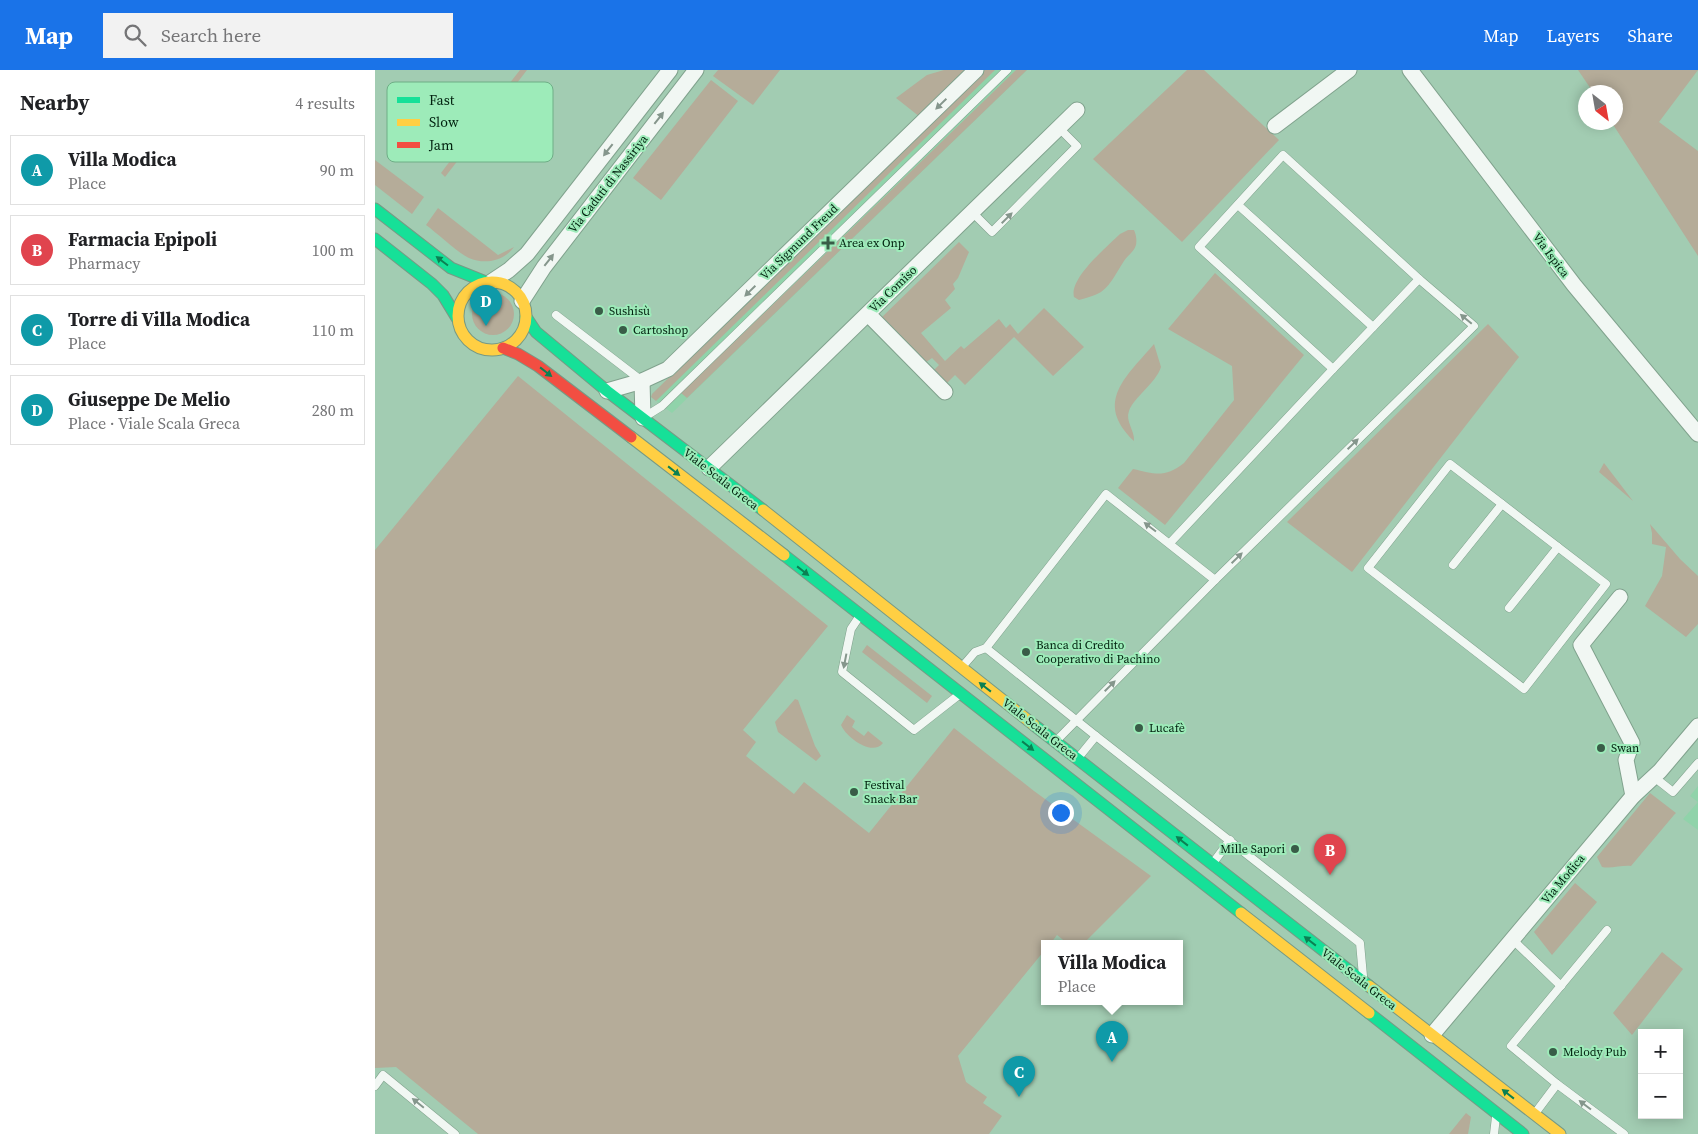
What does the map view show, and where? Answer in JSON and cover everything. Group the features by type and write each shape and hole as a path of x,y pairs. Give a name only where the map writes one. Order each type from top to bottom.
{"main road":[{"path":"375,210 451,268 488,282 501,283 510,287 523,301 526,317 524,327 519,336 512,344 493,351 473,345 465,338 459,329 457,318 459,306 465,295 474,287 488,282"},
{"path":"375,239 443,294 457,318"},
{"name":"Viale Scala Greca","path":"526,317 536,332 607,391 709,468 1212,865 1560,1134"},
{"name":"Viale Scala Greca","path":"503,348 518,354 538,366 961,693 1523,1134"}],"street":[{"name":"Via Caduti di Nassiriya","path":"488,282 509,270 527,254 670,70"},
{"name":"Via Caduti di Nassiriya","path":"523,301 544,267 696,70"},
{"name":"Via Sigmund Freud","path":"607,391 642,381 669,370 976,70"},
{"path":"1275,126 1349,70"},
{"name":"Via Ispica","path":"1410,70 1574,285 1698,434"},
{"name":"Via Comiso","path":"709,468 1077,110"},
{"path":"868,314 945,392"},
{"path":"642,381 643,418"},
{"path":"1619,596 1581,645 1632,743 1626,760 1633,796"},
{"name":"Via Modica","path":"1432,1035 1633,796 1654,776 1698,726"}],"lane":[{"path":"643,418 662,406 1007,70"},
{"path":"972,212 993,232 1077,146 1059,128"},
{"path":"1056,742 1215,580 1474,326 1419,279 1283,155 1199,247 1333,369"},
{"path":"1238,205 1373,327"},
{"path":"1171,543 1419,279"},
{"path":"556,316 642,381"},
{"path":"1450,464 1558,547 1606,584 1524,689 1368,568 1450,464"},
{"path":"961,668 975,652 986,648 1106,494 1171,543 1215,580"},
{"path":"1453,565 1502,504"},
{"path":"1509,608 1558,547"},
{"path":"860,615 851,629 843,672 914,730 961,693"},
{"path":"1567,634 1581,645"},
{"path":"986,648 1360,943 1364,982"},
{"path":"1078,758 1096,736"},
{"path":"1654,776 1673,792 1698,763"},
{"path":"1212,865 1230,840"},
{"path":"1607,930 1511,1046 1557,1084 1624,1134"},
{"path":"1512,939 1561,986"},
{"path":"375,1086 383,1075 455,1134"},
{"path":"1535,1114 1557,1084"},
{"path":"1494,1134 1497,1113"}],"shaded area":[{"path":"520,70 527,70 518,82 511,82"},
{"path":"718,70 780,70 753,105 713,76"},
{"path":"944,70 967,70 920,117 896,98 927,75"},
{"name":"Area ex Onp","path":"985,70 1027,70 672,413 651,397 652,394"},
{"path":"985,70 995,70 656,401 651,397 652,394"},
{"path":"1016,70 1027,70 687,398 681,393"},
{"path":"1187,70 1204,70 1279,140 1182,242 1093,159"},
{"path":"1578,70 1698,70 1659,122 1698,151 1698,256 1617,130 1623,130 1623,85 1588,85"},
{"path":"711,80 738,101 661,200 633,178"},
{"path":"375,160 424,197 412,214 375,185"},
{"path":"449,162 457,162 445,177 441,173"},
{"path":"438,208 498,255 514,247 505,256 494,260 481,261 469,258 426,225"},
{"path":"1128,230 1134,230 1136,245 1108,285 1101,292 1090,297 1079,300 1074,297 1077,281 1090,263 1120,234"},
{"path":"959,242 969,252 958,278 953,284 955,289 945,300 951,308 921,333 945,361 961,346 964,349 999,319 1006,328 1010,324 1018,334 1044,308 1084,347 1053,376 1014,337 965,385 955,375 946,384 933,371 939,365 932,358 925,363 880,319"},
{"path":"1215,273 1304,355 1165,525 1118,488 1133,469 1160,474 1171,471 1184,463 1234,400 1232,366 1168,329"},
{"path":"493,293 508,299 514,314 508,329 493,335 478,329 472,314 478,299"},
{"path":"1488,324 1519,357 1352,572 1287,522"},
{"path":"1154,344 1161,367 1155,379 1135,400 1129,411 1128,418 1134,441 1122,427 1116,414 1115,402 1125,378"},
{"path":"518,376 828,626 743,730 756,742 746,756 794,794 804,782 869,833 954,728 1034,791 1151,876 1087,940 1063,940 1057,935 1053,940 1041,940 1041,955 958,1056 966,1082 987,1097 983,1103 1002,1116 989,1134 478,1134 396,1067 375,1068 375,550"},
{"path":"1604,463 1633,501 1599,472"},
{"path":"1650,524 1680,559 1698,576 1698,624 1686,637 1645,606 1662,576 1666,547 1652,544"},
{"path":"867,645 932,696 927,703 862,652"},
{"path":"795,699 798,700 815,746 821,756 816,761 778,732 775,722"},
{"path":"847,715 855,721 852,727 864,736 868,731 883,743 873,748 866,747 854,740 841,725"},
{"path":"1698,786 1698,802 1690,796"},
{"path":"1650,793 1676,813 1631,866 1602,867 1597,857"},
{"path":"1698,802 1698,830 1683,819"},
{"path":"1575,883 1597,902 1552,955 1534,932"},
{"path":"1662,952 1683,969 1632,1035 1613,1013"},
{"path":"1466,1113 1471,1117 1468,1134 1449,1134"}],"traffic: fast":[{"path":"375,209 451,268 486,282"},
{"path":"375,239 432,284 443,295 457,318"},
{"path":"526,317 536,332 607,391 763,510"},
{"path":"784,555 1241,913"},
{"path":"1034,725 1369,986"},
{"path":"1369,1013 1523,1134"}],"traffic: slow":[{"path":"492,282 505,285 516,292 523,303 526,316 523,329 516,340 505,347 492,350 479,347 468,340 461,329 458,316 461,303 468,292 479,285 492,282"},
{"path":"631,437 784,555"},
{"path":"763,510 1034,725"},
{"path":"1241,913 1369,1013"},
{"path":"1369,986 1560,1134"}],"traffic: jam":[{"path":"503,348 518,354 538,366 631,437"}],"place":[{"name":"Area ex Onp","path":"828,243"},
{"name":"Sushisù","path":"599,311"},
{"name":"Giuseppe De Melio","path":"486,326"},
{"name":"Cartoshop","path":"623,330"},
{"name":"Banca di Credito Cooperativo di Pachino","path":"1026,652"},
{"name":"Lucafè","path":"1139,728"},
{"name":"Swan","path":"1601,748"},
{"name":"Festival Snack Bar","path":"854,792"},
{"name":"Mille Sapori","path":"1295,849"},
{"name":"Farmacia Epipoli","path":"1330,875"},
{"name":"Melody Pub","path":"1553,1052"},
{"name":"Villa Modica","path":"1112,1062"},
{"name":"Torre di Villa Modica","path":"1019,1097"}]}
